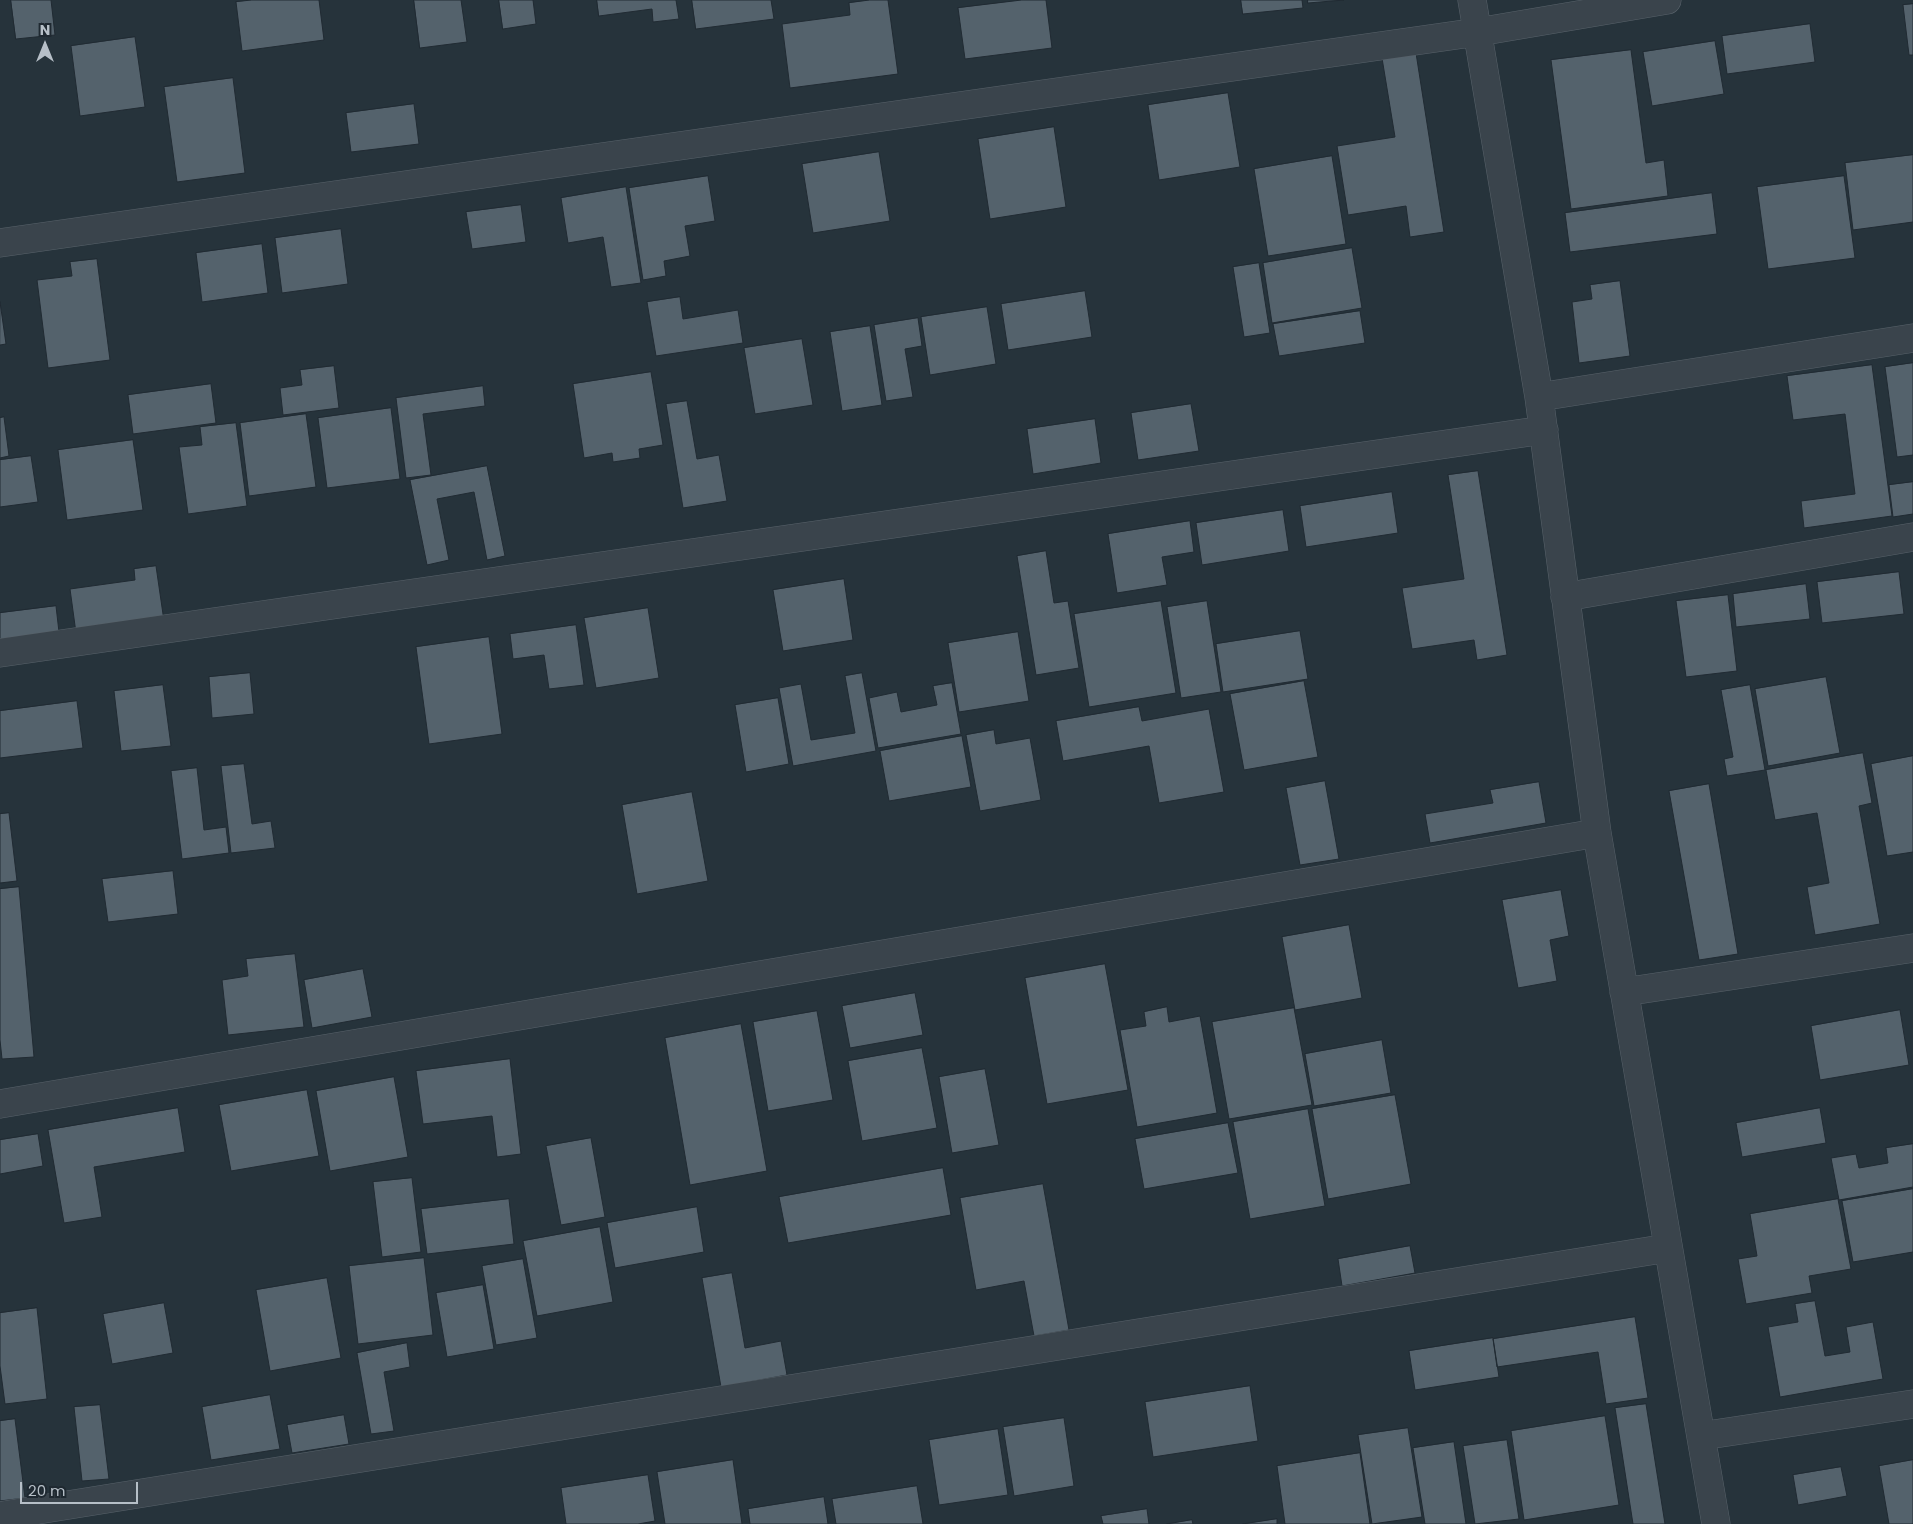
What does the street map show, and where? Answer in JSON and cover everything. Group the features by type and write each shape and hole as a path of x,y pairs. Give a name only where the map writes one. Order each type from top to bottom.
{"street":[{"path":"1472,0 1544,430 1597,833 1716,1524"},
{"path":"0,243 1478,32 1667,0"},
{"path":"1539,397 1913,338"},
{"path":"0,653 1544,430"},
{"path":"1565,597 1913,537"},
{"path":"0,1104 1597,833"},
{"path":"1624,992 1913,948"},
{"path":"0,1516 1668,1248"},
{"path":"1701,1436 1913,1404"}],"building":[{"path":"11,0 51,0 55,35 16,39"},
{"path":"252,0 319,0 324,40 242,51 236,2"},
{"path":"414,0 461,0 467,42 420,48"},
{"path":"499,0 533,0 536,24 503,29"},
{"path":"597,0 676,0 679,19 653,22 652,9 599,16"},
{"path":"692,0 771,0 774,19 696,29"},
{"path":"888,0 898,74 790,88 782,24 850,15 849,3"},
{"path":"1022,0 1046,0 1052,48 965,59 958,8"},
{"path":"1241,0 1302,0 1303,8 1243,14"},
{"path":"1308,0 1344,0 1308,3"},
{"path":"1913,4 1913,55 1909,55 1903,5"},
{"path":"1810,24 1815,62 1727,74 1722,36"},
{"path":"135,37 145,107 80,116 71,46"},
{"path":"1715,41 1724,94 1652,106 1643,52"},
{"path":"1631,50 1646,163 1664,160 1668,196 1571,209 1551,60"},
{"path":"1416,53 1444,232 1410,237 1406,206 1348,215 1337,146 1395,137 1382,58"},
{"path":"233,78 245,173 177,182 164,87"},
{"path":"1228,93 1240,167 1159,180 1148,105"},
{"path":"414,104 419,144 351,152 346,113"},
{"path":"1054,127 1066,207 990,219 978,139"},
{"path":"879,152 890,221 813,233 802,164"},
{"path":"1913,155 1913,222 1853,230 1845,163"},
{"path":"1332,156 1346,244 1268,256 1254,169"},
{"path":"708,176 715,221 685,226 690,256 664,261 666,276 643,280 629,188"},
{"path":"1844,176 1855,258 1768,269 1757,187"},
{"path":"626,187 641,283 611,287 603,237 568,243 561,198"},
{"path":"1712,193 1717,234 1570,252 1565,213"},
{"path":"521,205 526,242 472,249 466,212"},
{"path":"341,229 348,284 282,293 275,238"},
{"path":"262,244 268,293 202,302 196,253"},
{"path":"1352,248 1362,308 1272,323 1263,263"},
{"path":"97,259 110,360 48,368 37,280 72,276 70,262"},
{"path":"1259,263 1270,333 1244,337 1233,267"},
{"path":"1620,281 1630,356 1579,363 1572,302 1592,299 1590,285"},
{"path":"1085,291 1092,337 1008,350 1001,304"},
{"path":"680,297 683,319 738,310 743,343 656,356 647,302"},
{"path":"0,302 6,344 0,345"},
{"path":"987,307 996,364 930,375 921,317"},
{"path":"1360,311 1365,343 1279,356 1273,324"},
{"path":"918,318 922,346 905,349 913,397 886,401 874,325"},
{"path":"870,326 882,405 842,411 830,332"},
{"path":"802,339 813,405 755,414 744,348"},
{"path":"1913,363 1913,455 1897,457 1885,367"},
{"path":"1872,365 1892,516 1804,528 1801,501 1855,494 1845,414 1793,420 1787,376"},
{"path":"334,366 339,408 283,415 280,388 302,385 300,370"},
{"path":"651,372 663,445 639,449 640,458 613,462 612,453 584,458 573,384"},
{"path":"211,384 216,423 133,434 128,395"},
{"path":"483,386 485,406 423,414 431,475 406,478 396,398"},
{"path":"687,401 697,459 719,455 727,501 683,508 666,404"},
{"path":"1191,404 1199,451 1138,460 1131,413"},
{"path":"391,408 400,479 327,488 318,418"},
{"path":"306,414 316,487 249,496 240,423"},
{"path":"4,417 9,456 0,458 0,418"},
{"path":"1095,419 1101,463 1033,474 1027,429"},
{"path":"236,423 247,506 188,514 179,447 202,445 200,427"},
{"path":"133,440 143,510 67,520 58,450"},
{"path":"31,456 38,502 0,507 0,460"},
{"path":"487,466 505,556 487,560 474,492 437,499 449,560 427,565 410,480"},
{"path":"1478,471 1507,655 1477,660 1474,640 1412,649 1402,588 1464,579 1448,475"},
{"path":"1913,482 1913,514 1893,517 1889,485"},
{"path":"1392,492 1398,533 1306,547 1300,506"},
{"path":"1283,510 1289,551 1202,565 1196,523"},
{"path":"1190,521 1194,552 1162,557 1167,585 1117,593 1108,534"},
{"path":"1046,551 1054,603 1068,601 1079,668 1036,675 1017,556"},
{"path":"156,566 164,621 76,633 70,589 135,580 134,569"},
{"path":"1899,572 1904,614 1822,623 1817,582"},
{"path":"844,579 853,640 783,651 773,590"},
{"path":"1806,584 1810,619 1736,627 1733,594"},
{"path":"1728,595 1737,671 1686,677 1676,601"},
{"path":"1161,601 1176,693 1089,707 1074,614"},
{"path":"1207,601 1221,692 1181,698 1167,607"},
{"path":"56,606 59,632 0,640 0,613"},
{"path":"648,608 659,678 596,688 584,618"},
{"path":"576,625 584,685 549,689 544,655 513,659 510,634"},
{"path":"1300,631 1308,679 1223,692 1216,644"},
{"path":"1018,632 1029,701 959,712 948,643"},
{"path":"489,637 502,734 429,744 416,647"},
{"path":"250,673 254,714 212,718 209,677"},
{"path":"862,673 876,751 793,766 779,688 801,684 811,740 855,733 845,676"},
{"path":"1826,677 1840,753 1768,766 1755,689"},
{"path":"1304,681 1318,757 1244,770 1230,694"},
{"path":"952,683 961,734 878,748 869,698 897,692 901,712 937,705 933,686"},
{"path":"163,685 171,746 121,751 114,691"},
{"path":"1750,685 1765,770 1727,776 1724,759 1733,757 1721,690"},
{"path":"778,698 789,764 746,772 735,705"},
{"path":"77,701 83,748 0,758 0,711"},
{"path":"1139,707 1142,721 1209,709 1224,792 1159,803 1149,746 1063,761 1056,721"},
{"path":"994,730 996,744 1030,738 1041,800 980,811 966,735"},
{"path":"962,736 971,787 889,801 880,751"},
{"path":"1863,753 1872,803 1859,806 1880,924 1815,935 1807,887 1829,883 1817,813 1775,820 1766,770"},
{"path":"1913,756 1913,852 1887,856 1871,764"},
{"path":"244,764 252,824 271,821 275,848 231,853 221,766"},
{"path":"197,768 204,830 226,827 229,853 182,859 171,771"},
{"path":"1325,781 1339,859 1300,865 1286,788"},
{"path":"1539,782 1546,823 1430,843 1425,814 1493,803 1490,790"},
{"path":"1709,784 1738,954 1699,960 1669,791"},
{"path":"692,792 708,881 637,894 622,805"},
{"path":"9,813 17,881 0,883 0,814"},
{"path":"173,871 178,914 108,922 102,879"},
{"path":"19,887 34,1057 2,1059 0,1040 0,889"},
{"path":"1561,890 1569,936 1550,940 1557,981 1518,988 1502,900"},
{"path":"1349,925 1362,998 1295,1010 1282,937"},
{"path":"295,954 304,1027 228,1035 222,980 248,976 246,959"},
{"path":"1105,964 1128,1090 1047,1104 1025,978"},
{"path":"363,969 372,1017 312,1028 304,980"},
{"path":"915,993 923,1035 850,1048 842,1006"},
{"path":"1167,1007 1169,1022 1200,1016 1217,1113 1137,1127 1120,1030 1146,1026 1144,1012"},
{"path":"1294,1008 1312,1105 1229,1119 1212,1022"},
{"path":"1900,1010 1909,1065 1820,1080 1811,1026"},
{"path":"817,1011 833,1100 768,1111 753,1022"},
{"path":"741,1024 767,1171 690,1185 665,1038"},
{"path":"1382,1040 1391,1093 1314,1106 1305,1054"},
{"path":"922,1048 937,1128 862,1141 848,1061"},
{"path":"510,1059 521,1154 497,1157 492,1116 423,1124 416,1071"},
{"path":"985,1069 999,1145 952,1153 939,1077"},
{"path":"394,1077 408,1157 330,1171 316,1091"},
{"path":"307,1090 319,1156 231,1171 219,1105"},
{"path":"1395,1095 1411,1184 1328,1199 1312,1109"},
{"path":"178,1108 185,1152 94,1167 102,1217 64,1223 48,1130"},
{"path":"1820,1108 1826,1143 1742,1157 1736,1123"},
{"path":"1308,1109 1325,1206 1250,1219 1233,1122"},
{"path":"1228,1123 1238,1173 1144,1189 1135,1139"},
{"path":"38,1134 43,1166 0,1174 0,1140"},
{"path":"591,1138 605,1217 561,1225 546,1146"},
{"path":"1913,1144 1913,1187 1839,1200 1831,1158 1856,1154 1859,1168 1888,1163 1886,1148"},
{"path":"943,1168 951,1215 788,1243 779,1197"},
{"path":"412,1178 421,1252 382,1257 373,1182"},
{"path":"1043,1184 1069,1330 1034,1336 1024,1281 976,1290 960,1198"},
{"path":"1913,1189 1913,1252 1853,1262 1842,1201"},
{"path":"509,1199 514,1244 427,1254 421,1209"},
{"path":"1838,1199 1851,1269 1809,1276 1812,1293 1746,1304 1738,1259 1757,1256 1750,1214"},
{"path":"697,1207 704,1252 615,1268 607,1223"},
{"path":"600,1227 613,1302 537,1316 523,1241"},
{"path":"1410,1246 1415,1273 1342,1286 1338,1259"},
{"path":"424,1258 433,1335 358,1344 349,1266"},
{"path":"523,1259 537,1338 496,1345 482,1266"},
{"path":"732,1273 745,1348 781,1341 787,1375 721,1387 702,1278"},
{"path":"327,1278 341,1358 270,1371 256,1290"},
{"path":"483,1285 494,1349 447,1357 436,1293"},
{"path":"1815,1301 1825,1356 1850,1352 1846,1327 1873,1322 1883,1379 1780,1397 1768,1327 1798,1322 1795,1304"},
{"path":"164,1303 173,1353 112,1364 103,1314"},
{"path":"37,1308 47,1399 5,1404 0,1366 0,1313"},
{"path":"1635,1317 1648,1398 1606,1404 1598,1352 1497,1367 1493,1339"},
{"path":"1493,1338 1499,1377 1415,1390 1409,1351"},
{"path":"407,1343 410,1367 384,1372 394,1431 371,1434 357,1353"},
{"path":"1250,1386 1258,1441 1153,1457 1145,1402"},
{"path":"270,1395 280,1449 211,1460 202,1407"},
{"path":"1646,1404 1665,1524 1633,1524 1615,1408"},
{"path":"100,1405 109,1479 82,1481 74,1407"},
{"path":"344,1415 349,1444 292,1453 287,1425"},
{"path":"1605,1416 1619,1505 1524,1520 1511,1431"},
{"path":"1064,1418 1074,1486 1014,1496 1003,1427"},
{"path":"15,1419 25,1498 0,1501 0,1421"},
{"path":"1408,1428 1422,1517 1372,1524 1358,1435"},
{"path":"998,1429 1008,1495 939,1505 929,1440"},
{"path":"1507,1440 1519,1519 1475,1524 1463,1446"},
{"path":"1454,1442 1466,1524 1425,1524 1413,1448"},
{"path":"1360,1453 1370,1524 1285,1524 1277,1466"},
{"path":"733,1460 742,1524 665,1524 657,1472"},
{"path":"1913,1460 1913,1524 1889,1524 1879,1466"},
{"path":"1841,1467 1847,1496 1798,1505 1793,1475"},
{"path":"648,1475 655,1521 638,1524 566,1524 561,1488"},
{"path":"917,1486 923,1524 836,1524 832,1499"},
{"path":"824,1497 828,1524 750,1524 748,1509"},
{"path":"1147,1509 1149,1524 1103,1524 1101,1516"},
{"path":"1277,1519 1277,1524 1243,1524"},
{"path":"1192,1520 1193,1524 1167,1524"}]}
